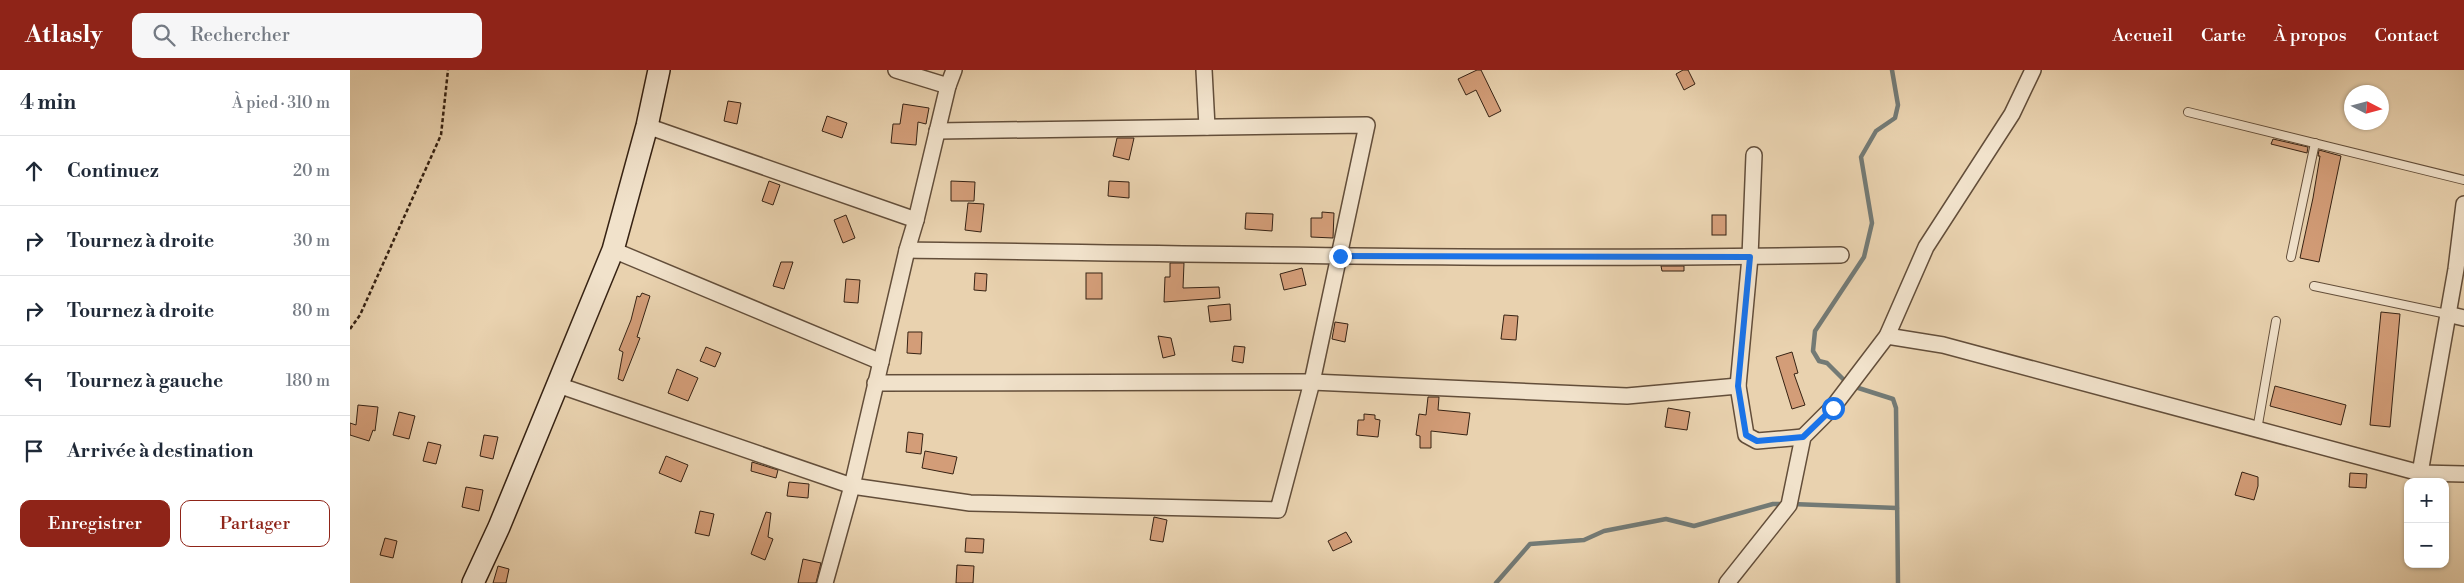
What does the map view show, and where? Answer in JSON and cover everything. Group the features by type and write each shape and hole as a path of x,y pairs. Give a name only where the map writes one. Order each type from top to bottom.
{"street":[{"path":"474,583 613,250 647,126 659,70"},
{"path":"896,70 948,86"},
{"path":"825,583 852,486 907,250 948,86 954,70"},
{"path":"1204,70 1207,127"},
{"path":"1727,583 1789,505 1803,437 1833,408 1887,336 1926,247 2012,114 2033,70"},
{"path":"558,385 852,486 970,503 1278,510 1312,382 1367,125 937,132"},
{"path":"647,126 916,220"},
{"path":"1754,155 1750,257 1738,386 1746,435 1757,441 1803,437"},
{"path":"2420,473 2464,204"},
{"path":"613,250 881,362"},
{"path":"907,250 1340,256 1750,257 1841,255"},
{"path":"2447,314 2464,318"},
{"path":"1887,336 1943,346 2420,473 2464,474"},
{"path":"875,383 1312,382 1627,396 1738,386"}],"lane":[{"path":"2188,112 2464,180"},
{"path":"2292,257 2315,143"},
{"path":"2314,286 2447,314"},
{"path":"2257,430 2276,321"}],"path":[{"path":"350,329 360,315 441,135 448,70"}],"building":[{"path":"1481,70 1501,111 1489,117 1476,90 1466,95 1458,79"},
{"path":"1683,70 1688,70 1695,84 1684,90 1676,74"},
{"path":"728,101 741,103 737,124 724,121"},
{"path":"903,104 929,108 926,124 918,122 916,145 891,143 893,124 900,124"},
{"path":"827,116 847,123 842,138 822,131"},
{"path":"1117,138 1134,138 1129,160 1113,156"},
{"path":"2273,139 2308,147 2307,153 2271,144"},
{"path":"2319,150 2341,156 2319,262 2300,258 2313,198 2320,156 2318,156"},
{"path":"769,181 780,185 773,205 762,201"},
{"path":"951,181 975,182 974,201 951,201"},
{"path":"1109,181 1129,182 1129,198 1108,196"},
{"path":"968,203 984,204 981,232 965,230"},
{"path":"1322,212 1334,213 1333,238 1311,237 1311,218 1322,218"},
{"path":"1246,213 1273,214 1272,231 1245,229"},
{"path":"846,215 855,238 843,243 834,220"},
{"path":"1712,215 1726,215 1726,235 1712,235"},
{"path":"781,262 793,262 784,289 773,286"},
{"path":"1170,263 1184,263 1183,288 1219,287 1220,298 1164,302 1165,277 1170,277"},
{"path":"1661,266 1684,266 1684,271 1662,271"},
{"path":"1302,268 1306,285 1284,290 1280,274"},
{"path":"975,273 987,274 986,291 974,290"},
{"path":"1086,273 1102,273 1102,299 1086,299"},
{"path":"846,279 860,280 858,303 844,302"},
{"path":"642,293 650,296 637,337 640,338 623,381 618,379 623,352 619,350 631,320 637,296 640,297"},
{"path":"1230,304 1231,320 1210,322 1208,306"},
{"path":"2381,312 2400,314 2390,427 2370,425"},
{"path":"1504,315 1518,316 1516,340 1501,339"},
{"path":"1335,322 1348,324 1345,342 1332,339"},
{"path":"908,332 922,332 921,354 907,353"},
{"path":"1158,336 1171,338 1175,355 1163,358"},
{"path":"1234,346 1245,347 1243,363 1232,361"},
{"path":"706,347 721,353 715,367 700,361"},
{"path":"1792,352 1798,373 1794,374 1805,405 1792,409 1776,357"},
{"path":"677,369 698,378 688,401 668,393"},
{"path":"2275,386 2346,405 2341,425 2270,406"},
{"path":"1428,397 1439,397 1438,410 1470,413 1467,435 1431,431 1431,448 1420,448 1420,436 1416,435 1419,414 1426,415"},
{"path":"358,405 378,407 375,431 373,430 369,441 350,435 350,423 356,425"},
{"path":"1668,408 1690,412 1687,430 1665,427"},
{"path":"399,412 415,416 409,439 393,435"},
{"path":"1364,414 1375,415 1375,419 1380,420 1378,437 1357,435 1358,420 1364,420"},
{"path":"908,432 923,434 921,454 906,452"},
{"path":"484,435 498,437 493,459 480,456"},
{"path":"428,442 441,445 436,464 423,461"},
{"path":"925,451 957,457 953,474 922,468"},
{"path":"666,456 688,465 681,482 659,473"},
{"path":"752,462 778,470 776,478 751,471"},
{"path":"2242,472 2258,477 2258,486 2254,500 2235,495"},
{"path":"2350,473 2367,474 2366,488 2349,487"},
{"path":"789,482 809,484 808,498 787,496"},
{"path":"466,487 483,490 479,511 462,507"},
{"path":"700,511 714,514 709,536 695,533"},
{"path":"766,512 771,513 768,537 773,539 765,560 751,554"},
{"path":"1154,517 1167,520 1163,542 1150,540"},
{"path":"1346,532 1352,542 1333,551 1328,541"},
{"path":"385,538 397,541 393,558 380,555"},
{"path":"966,538 984,539 983,553 965,552"},
{"path":"803,559 821,563 816,583 798,583"},
{"path":"957,565 974,566 973,583 956,583"},
{"path":"498,566 509,569 506,583 493,583"}],"waterway":[{"path":"1892,70 1898,105 1895,118 1876,131 1861,157 1872,223 1864,257 1815,331 1813,351 1819,361 1827,363 1849,385 1893,399 1896,408 1898,583"},
{"path":"1496,583 1530,544 1584,540 1604,531 1666,519 1694,526 1773,504 1785,504"},
{"path":"1792,504 1897,508"}],"route":[{"path":"1340,256 1750,257 1738,386 1746,435 1757,441 1803,437 1833,408"}]}
